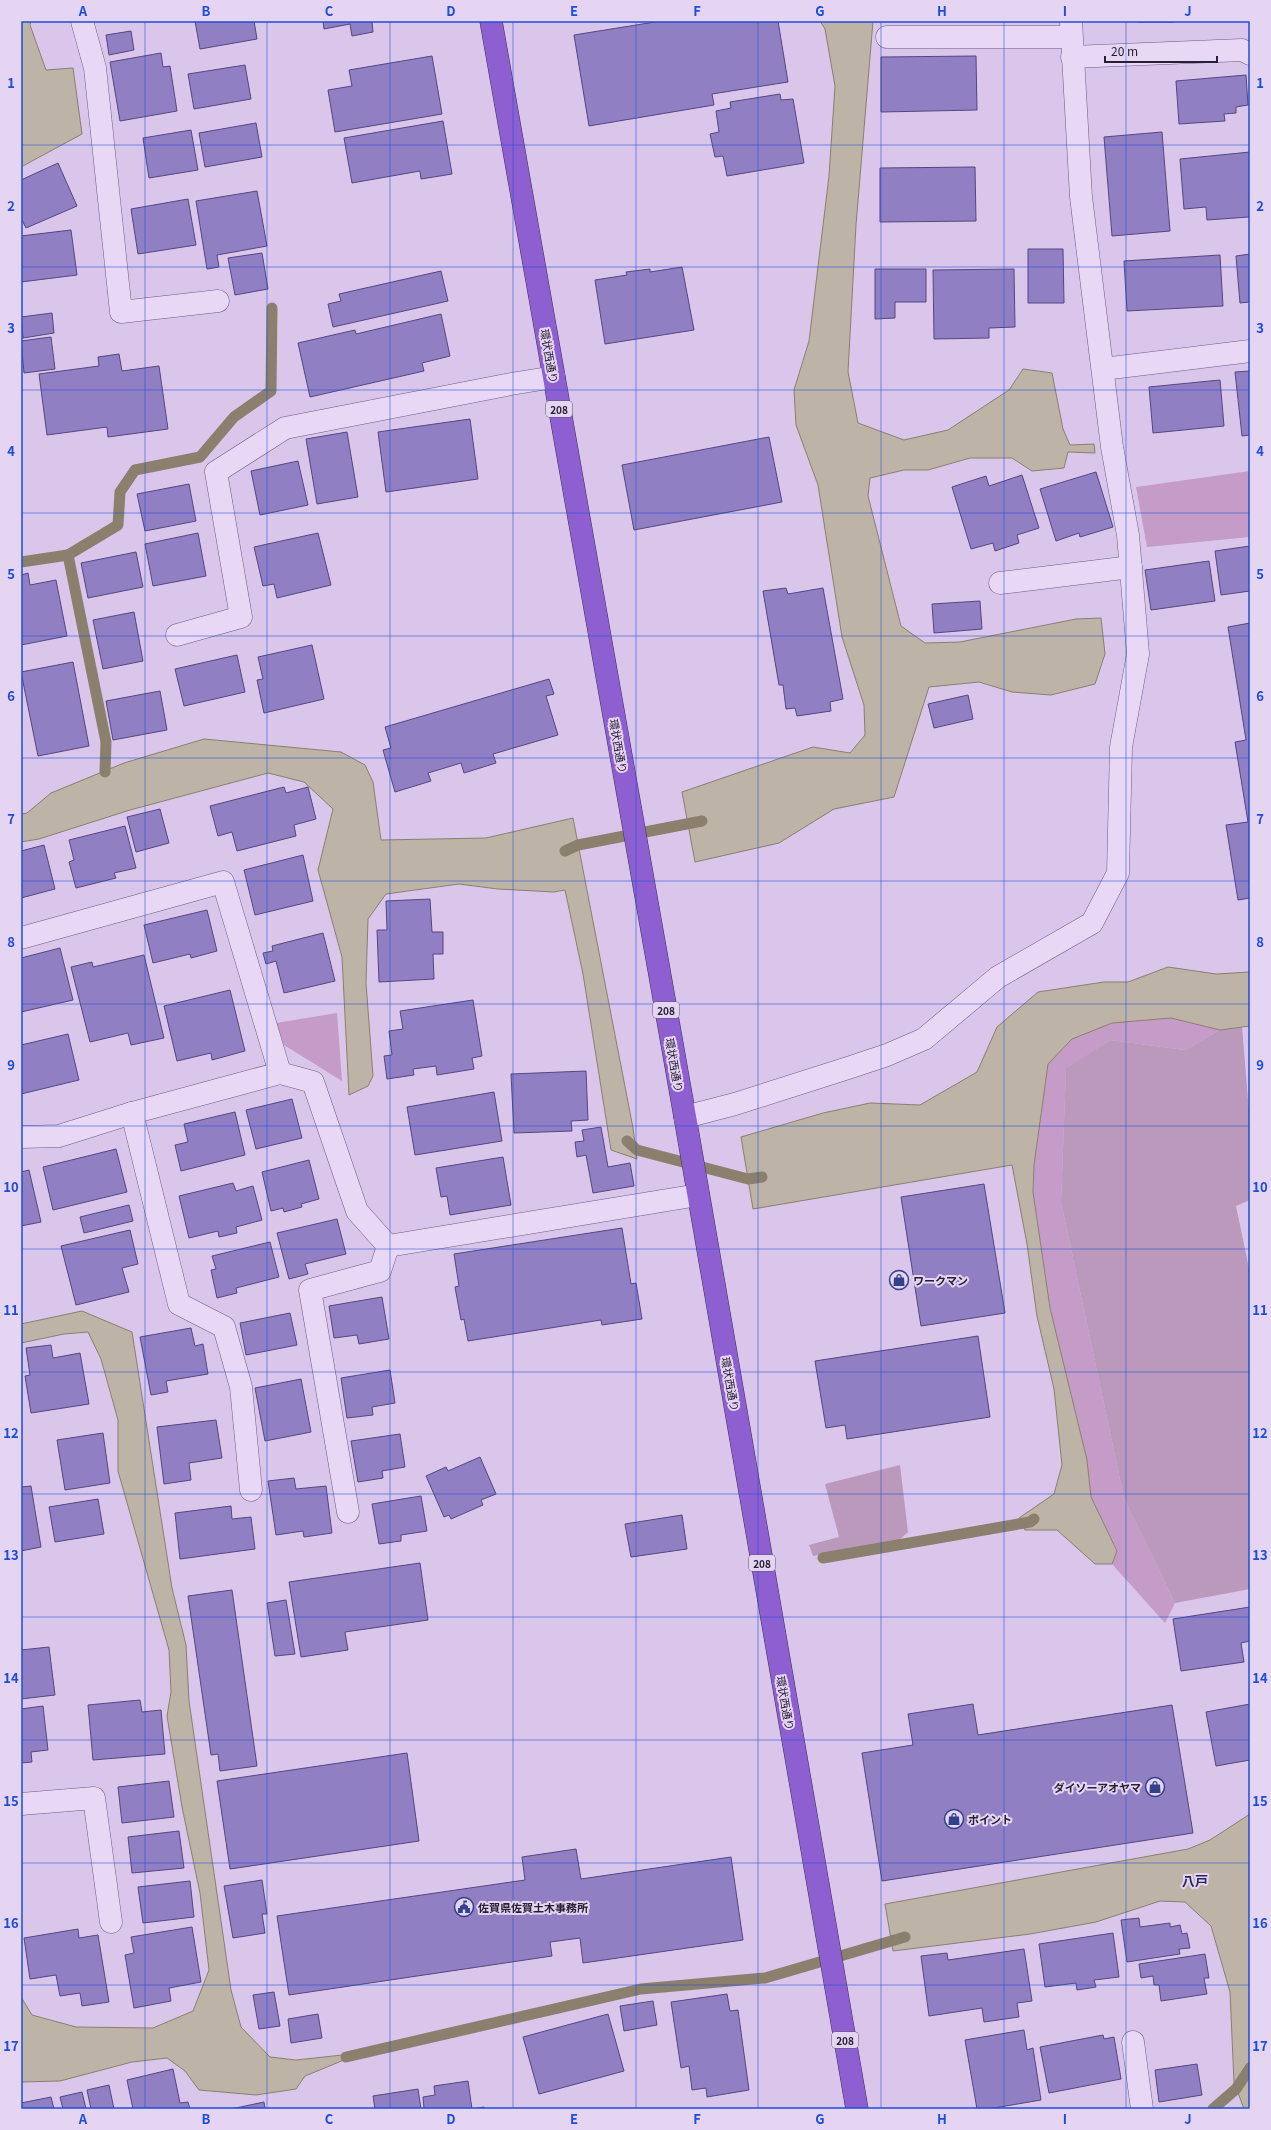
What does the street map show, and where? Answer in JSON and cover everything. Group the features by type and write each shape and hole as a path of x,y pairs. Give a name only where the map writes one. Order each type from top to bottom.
{"highway":[{"name":"環状西通り","path":"491,21 689,1141 857,2109"}],"street":[{"path":"82,21 95,68 121,312 218,301"},
{"path":"887,37 1071,38 1242,50 1250,54"},
{"path":"684,1117 735,1104 848,1068 887,1055 924,1038 998,977 1092,924 1118,873 1122,747 1138,654 1128,535 1112,447 1081,198 1071,38"},
{"path":"1103,369 1250,351"},
{"path":"177,635 241,617 216,472 285,428 554,377"},
{"path":"1000,583 1131,567"},
{"path":"21,938 223,882 280,1072"},
{"path":"21,1137 59,1136 132,1113 280,1072 313,1082 357,1211 388,1246"},
{"path":"132,1113 179,1304 224,1327 241,1387 251,1490"},
{"path":"388,1246 697,1190"},
{"path":"348,1512 310,1290 380,1271 388,1246"},
{"path":"21,1804 94,1798 111,1922"},
{"path":"1133,2042 1142,2109"}],"shaded area":[{"path":"21,21 31,21 30,25 46,70 73,68 82,134 21,167"},
{"path":"820,21 873,21 856,225 848,372 858,423 904,440 948,430 1009,390 1023,369 1052,373 1063,429 1070,445 1094,444 1095,453 1068,452 1064,468 1032,471 1012,458 970,458 928,470 904,470 870,478 868,496 901,626 925,643 960,642 1076,619 1101,618 1105,654 1095,684 1051,695 1012,692 979,682 929,687 894,797 834,809 779,843 695,862 682,792 813,747 850,753 865,735 864,705 842,637 818,485 796,425 794,390 809,341 829,176 835,86 825,29"},
{"path":"1250,471 1250,537 1147,547 1136,487"},
{"path":"204,739 341,752 365,765 373,782 381,840 486,838 573,818 633,1128 637,1159 611,1150 583,974 565,890 554,892 498,889 459,884 386,894 368,919 366,983 373,1076 368,1086 349,1095 342,957 318,870 333,809 304,782 268,773 130,810 39,839 21,842 21,814 27,813 51,793 124,763"},
{"path":"1168,967 1216,974 1250,972 1250,1026 1220,1030 1171,1018 1112,1023 1072,1039 1048,1064 1034,1165 1033,1192 1050,1308 1087,1460 1091,1497 1117,1551 1112,1564 1095,1564 1057,1530 1025,1530 1019,1518 1054,1494 1062,1465 1054,1389 1037,1316 1027,1244 1012,1165 753,1209 741,1137 823,1113 870,1103 920,1105 977,1072 997,1027 1038,992 1104,982 1128,982"},
{"path":"337,1013 342,1081 284,1045 276,1023"},
{"path":"1171,1018 1220,1030 1185,1050 1110,1040 1066,1070 1061,1202 1124,1498 1175,1603 1165,1623 1112,1564 1117,1550 1091,1497 1087,1460 1050,1308 1033,1192 1034,1165 1048,1064 1072,1039 1112,1023"},
{"path":"1242,1027 1250,1124 1250,1200 1236,1206 1250,1273 1250,1589 1175,1603 1124,1498 1061,1202 1066,1069 1110,1040 1185,1050 1220,1030"},
{"path":"82,1311 132,1332 172,1588 186,1645 189,1701 231,1990 241,2027 270,2057 296,2060 361,2053 305,2076 296,2089 256,2095 199,2090 185,2071 167,2058 132,2062 60,2081 21,2082 21,1997 32,2015 76,2027 153,2028 193,2011 209,1970 200,1893 182,1807 167,1716 171,1692 169,1650 118,1471 118,1420 101,1359 88,1332 64,1334 21,1343 21,1324"},
{"path":"900,1465 908,1532 899,1540 813,1556 809,1545 839,1537 825,1484"},
{"path":"1250,1814 1250,2109 1244,2109 1234,2082 1230,1992 1211,1926 1185,1902 1160,1901 1096,1922 1030,1934 893,1951 885,1904 1188,1849 1210,1840"}],"building":[{"path":"195,21 254,21 257,39 200,49"},
{"path":"323,21 372,21 373,32 352,36 350,24 324,29"},
{"path":"661,21 778,21 788,82 712,94 714,105 589,126 574,35"},
{"path":"1174,21 1174,22 1138,22"},
{"path":"131,31 134,50 109,55 106,35"},
{"path":"161,53 163,67 170,66 177,111 120,121 110,62"},
{"path":"432,56 442,114 335,132 328,90 352,86 349,70"},
{"path":"976,56 977,110 881,112 881,57"},
{"path":"245,65 251,99 194,109 188,74"},
{"path":"1246,75 1248,105 1236,107 1236,113 1224,114 1225,121 1179,124 1176,81"},
{"path":"780,94 781,100 793,99 804,163 727,176 723,156 715,157 710,134 719,132 716,111 731,108 730,102"},
{"path":"443,121 452,174 421,179 420,171 352,183 344,138"},
{"path":"256,123 262,157 205,167 199,133"},
{"path":"191,130 198,170 149,178 143,138"},
{"path":"1162,132 1170,231 1112,236 1104,137"},
{"path":"1250,152 1249,217 1207,220 1206,207 1184,209 1180,159"},
{"path":"58,163 77,206 26,228 21,218 21,180"},
{"path":"975,167 976,221 880,222 880,168"},
{"path":"257,191 267,246 217,255 219,267 207,269 196,201"},
{"path":"188,199 196,245 138,254 131,209"},
{"path":"71,230 77,275 21,282 21,236"},
{"path":"1028,249 1063,249 1064,303 1028,303"},
{"path":"262,253 268,289 235,295 228,258"},
{"path":"1250,254 1250,302 1240,303 1236,256"},
{"path":"1220,255 1223,306 1127,311 1124,261"},
{"path":"682,267 694,330 605,344 595,280 627,275 626,272 650,269 650,272"},
{"path":"875,269 926,269 926,302 895,302 895,318 875,319"},
{"path":"1014,269 1015,327 989,328 989,338 934,339 933,270"},
{"path":"441,271 448,301 333,327 328,304 341,301 339,294"},
{"path":"52,313 54,333 23,338 21,317"},
{"path":"441,314 450,356 422,363 424,371 310,397 298,343 355,330 356,334"},
{"path":"51,337 55,369 24,373 21,341"},
{"path":"119,354 122,371 159,366 168,429 108,437 107,427 47,435 39,374 99,366 98,357"},
{"path":"1250,371 1250,435 1242,436 1235,372"},
{"path":"1220,380 1224,426 1153,433 1149,387"},
{"path":"470,419 478,479 386,492 378,432"},
{"path":"347,432 358,497 317,504 306,439"},
{"path":"769,437 782,502 634,530 622,465"},
{"path":"298,461 308,505 260,515 251,471"},
{"path":"1096,472 1113,527 1080,537 1079,533 1056,541 1040,489"},
{"path":"1022,475 1039,528 1017,535 1019,543 995,551 993,543 971,549 952,487 986,476 989,486"},
{"path":"189,484 196,521 145,531 137,494"},
{"path":"198,533 206,576 153,586 145,544"},
{"path":"318,533 331,585 277,598 274,584 263,586 254,547"},
{"path":"1250,546 1250,591 1221,595 1215,551"},
{"path":"136,552 143,587 88,598 81,563"},
{"path":"1209,561 1215,601 1151,610 1145,570"},
{"path":"28,573 30,585 56,580 67,636 21,645 21,575"},
{"path":"786,588 788,594 823,588 843,699 830,702 831,711 797,716 795,708 786,709 783,685 779,685 763,591"},
{"path":"980,601 982,629 934,633 932,604"},
{"path":"134,612 143,661 103,669 93,620"},
{"path":"1250,623 1250,898 1238,900 1226,825 1248,822 1235,742 1246,740 1228,627"},
{"path":"312,645 324,699 264,713 257,680 263,679 258,657"},
{"path":"237,655 245,692 184,706 175,669"},
{"path":"73,662 89,746 38,756 21,672"},
{"path":"549,679 554,694 546,696 558,735 493,754 496,763 464,773 461,763 428,773 431,781 395,792 383,750 391,748 385,727"},
{"path":"160,691 167,730 113,740 106,701"},
{"path":"968,695 973,719 934,728 928,704"},
{"path":"284,787 286,793 308,787 316,819 294,825 296,836 237,851 232,832 218,836 210,806"},
{"path":"160,809 169,843 136,852 127,817"},
{"path":"125,826 136,868 114,873 116,878 76,888 69,862 74,860 69,840"},
{"path":"44,845 55,889 21,898 21,851"},
{"path":"303,855 313,901 255,915 244,870"},
{"path":"430,899 432,932 443,932 443,954 433,954 434,979 379,982 377,930 387,930 386,901"},
{"path":"207,910 217,951 191,958 190,954 153,963 144,925"},
{"path":"323,933 335,981 284,993 276,961 266,964 263,953 273,951 272,946"},
{"path":"60,948 73,1000 21,1012 21,958"},
{"path":"144,955 164,1038 131,1045 128,1033 90,1042 71,967 92,962 93,967"},
{"path":"230,990 245,1051 212,1060 211,1053 177,1061 164,1006"},
{"path":"473,1000 482,1056 472,1058 474,1069 437,1075 436,1066 413,1069 414,1075 387,1079 384,1056 392,1055 389,1031 403,1029 400,1011"},
{"path":"68,1034 79,1080 21,1094 21,1045"},
{"path":"586,1071 588,1120 571,1121 572,1131 514,1133 511,1074"},
{"path":"494,1092 502,1141 415,1155 407,1107"},
{"path":"292,1099 302,1138 256,1149 246,1110"},
{"path":"235,1112 245,1155 181,1171 175,1145 188,1142 184,1124"},
{"path":"601,1127 608,1167 630,1163 634,1186 593,1193 586,1155 577,1157 575,1142 584,1141 582,1130"},
{"path":"116,1149 127,1192 53,1210 43,1167"},
{"path":"503,1157 511,1205 450,1215 447,1196 441,1197 436,1168"},
{"path":"309,1160 319,1199 301,1204 302,1207 284,1212 283,1208 271,1211 262,1172"},
{"path":"29,1170 41,1222 21,1226 21,1172"},
{"path":"233,1183 236,1191 253,1186 262,1220 236,1227 237,1233 219,1237 218,1231 189,1238 179,1196"},
{"path":"984,1184 1005,1313 921,1326 901,1197"},
{"path":"129,1205 133,1221 84,1233 80,1217"},
{"path":"337,1219 346,1254 305,1264 308,1274 289,1279 277,1233"},
{"path":"622,1228 631,1284 636,1283 642,1319 602,1325 601,1320 468,1341 464,1319 461,1320 455,1287 459,1286 454,1254"},
{"path":"130,1230 138,1264 122,1268 129,1292 76,1305 61,1246"},
{"path":"270,1242 279,1277 236,1288 237,1293 217,1298 211,1270 216,1269 212,1256"},
{"path":"382,1297 389,1339 359,1344 357,1335 334,1338 329,1306"},
{"path":"290,1313 297,1345 246,1355 240,1323"},
{"path":"191,1328 195,1346 203,1344 208,1374 166,1381 168,1392 151,1395 140,1337"},
{"path":"978,1336 990,1417 847,1439 845,1425 826,1428 815,1361"},
{"path":"51,1345 53,1358 80,1353 89,1404 31,1413 25,1376 30,1375 26,1348"},
{"path":"390,1370 395,1403 372,1407 373,1415 347,1418 341,1378"},
{"path":"301,1379 311,1432 265,1441 255,1388"},
{"path":"216,1420 222,1458 189,1463 191,1480 164,1484 157,1427"},
{"path":"103,1433 110,1483 65,1490 57,1440"},
{"path":"400,1434 405,1467 382,1471 383,1478 358,1482 351,1441"},
{"path":"480,1457 496,1494 481,1500 483,1505 451,1519 449,1515 444,1517 426,1476 446,1467 448,1471"},
{"path":"294,1478 296,1489 326,1486 332,1533 304,1537 303,1531 276,1535 268,1481"},
{"path":"31,1486 41,1547 21,1551 21,1487"},
{"path":"421,1496 427,1531 401,1535 401,1541 379,1544 372,1504"},
{"path":"98,1499 104,1534 55,1542 49,1507"},
{"path":"231,1506 232,1519 251,1517 255,1549 180,1559 175,1513"},
{"path":"682,1515 687,1549 631,1557 625,1524"},
{"path":"420,1563 428,1620 345,1632 348,1650 301,1657 289,1582"},
{"path":"232,1590 257,1766 220,1771 218,1754 211,1755 188,1596"},
{"path":"286,1600 295,1654 275,1656 267,1603"},
{"path":"1250,1607 1250,1641 1241,1643 1244,1662 1181,1671 1173,1619"},
{"path":"49,1647 55,1695 21,1699 21,1650"},
{"path":"140,1700 142,1712 161,1710 165,1754 93,1760 88,1705"},
{"path":"973,1704 978,1735 1172,1705 1193,1833 882,1881 862,1753 913,1745 908,1714"},
{"path":"1250,1704 1250,1760 1216,1766 1206,1712"},
{"path":"43,1706 48,1750 31,1752 32,1762 21,1763 21,1709"},
{"path":"407,1753 419,1841 230,1869 217,1781"},
{"path":"169,1781 174,1817 122,1823 118,1787"},
{"path":"179,1831 184,1868 132,1873 128,1837"},
{"path":"576,1849 581,1879 731,1857 743,1940 583,1963 580,1938 550,1942 552,1956 289,1995 277,1916 525,1880 522,1857"},
{"path":"262,1880 267,1914 262,1914 265,1933 233,1938 224,1886"},
{"path":"190,1881 194,1917 143,1923 138,1887"},
{"path":"1139,1918 1140,1927 1170,1923 1170,1927 1180,1925 1182,1934 1187,1933 1190,1948 1179,1949 1180,1954 1127,1962 1121,1920"},
{"path":"192,1927 201,1982 169,1988 171,2001 134,2008 125,1955 134,1953 131,1937"},
{"path":"78,1929 79,1938 98,1935 109,2002 82,2006 80,1993 60,1996 56,1975 30,1979 24,1938"},
{"path":"1113,1933 1119,1977 1094,1980 1096,1987 1077,1990 1076,1983 1045,1987 1039,1944"},
{"path":"1024,1949 1032,2001 1017,2003 1019,2017 984,2022 982,2008 929,2016 921,1956 947,1953 948,1960"},
{"path":"1205,1954 1209,1978 1204,1978 1207,1994 1161,2001 1159,1985 1154,1985 1153,1976 1141,1978 1139,1964"},
{"path":"274,1992 280,2026 259,2029 253,1995"},
{"path":"727,1994 730,2011 738,2010 749,2090 707,2097 706,2088 692,2090 689,2066 681,2068 671,2002"},
{"path":"653,2001 657,2025 624,2031 620,2006"},
{"path":"318,2014 322,2038 291,2043 288,2019"},
{"path":"608,2014 624,2071 539,2094 523,2037"},
{"path":"1024,2030 1027,2050 1033,2048 1041,2100 988,2109 977,2109 965,2040"},
{"path":"1103,2035 1104,2039 1114,2037 1121,2079 1049,2093 1040,2047"},
{"path":"1197,2064 1202,2095 1159,2102 1155,2070"},
{"path":"173,2069 180,2103 188,2102 190,2109 133,2109 127,2080"},
{"path":"468,2081 472,2109 424,2109 423,2097 435,2095 434,2086"},
{"path":"109,2085 114,2109 91,2109 87,2090"},
{"path":"418,2089 421,2109 375,2109 373,2096"},
{"path":"82,2092 86,2109 63,2109 60,2097"},
{"path":"51,2097 54,2109 21,2109 21,2103"},
{"path":"264,2102 265,2109 231,2109"},
{"path":"484,2107 485,2109 472,2109"}],"waterway":[{"path":"105,772 106,742 68,555 118,525 120,492 135,470 200,457 234,417 271,391 272,308"},
{"path":"21,562 68,555"},
{"path":"565,851 578,845 702,821"},
{"path":"627,1141 637,1150 748,1179 762,1177"},
{"path":"823,1558 1030,1522 1034,1519"},
{"path":"346,2057 641,1989 765,1978 905,1937"},
{"path":"1213,2109 1236,2089 1250,2068"}],"place":[{"name":"ワークマン","path":"899,1280"},
{"name":"ダイソーアオヤマ","path":"1155,1787"},
{"name":"ポイント","path":"954,1819"},
{"name":"佐賀県佐賀土木事務所","path":"464,1907"}],"district":[{"name":"八戸","path":"1195,1880"}]}
